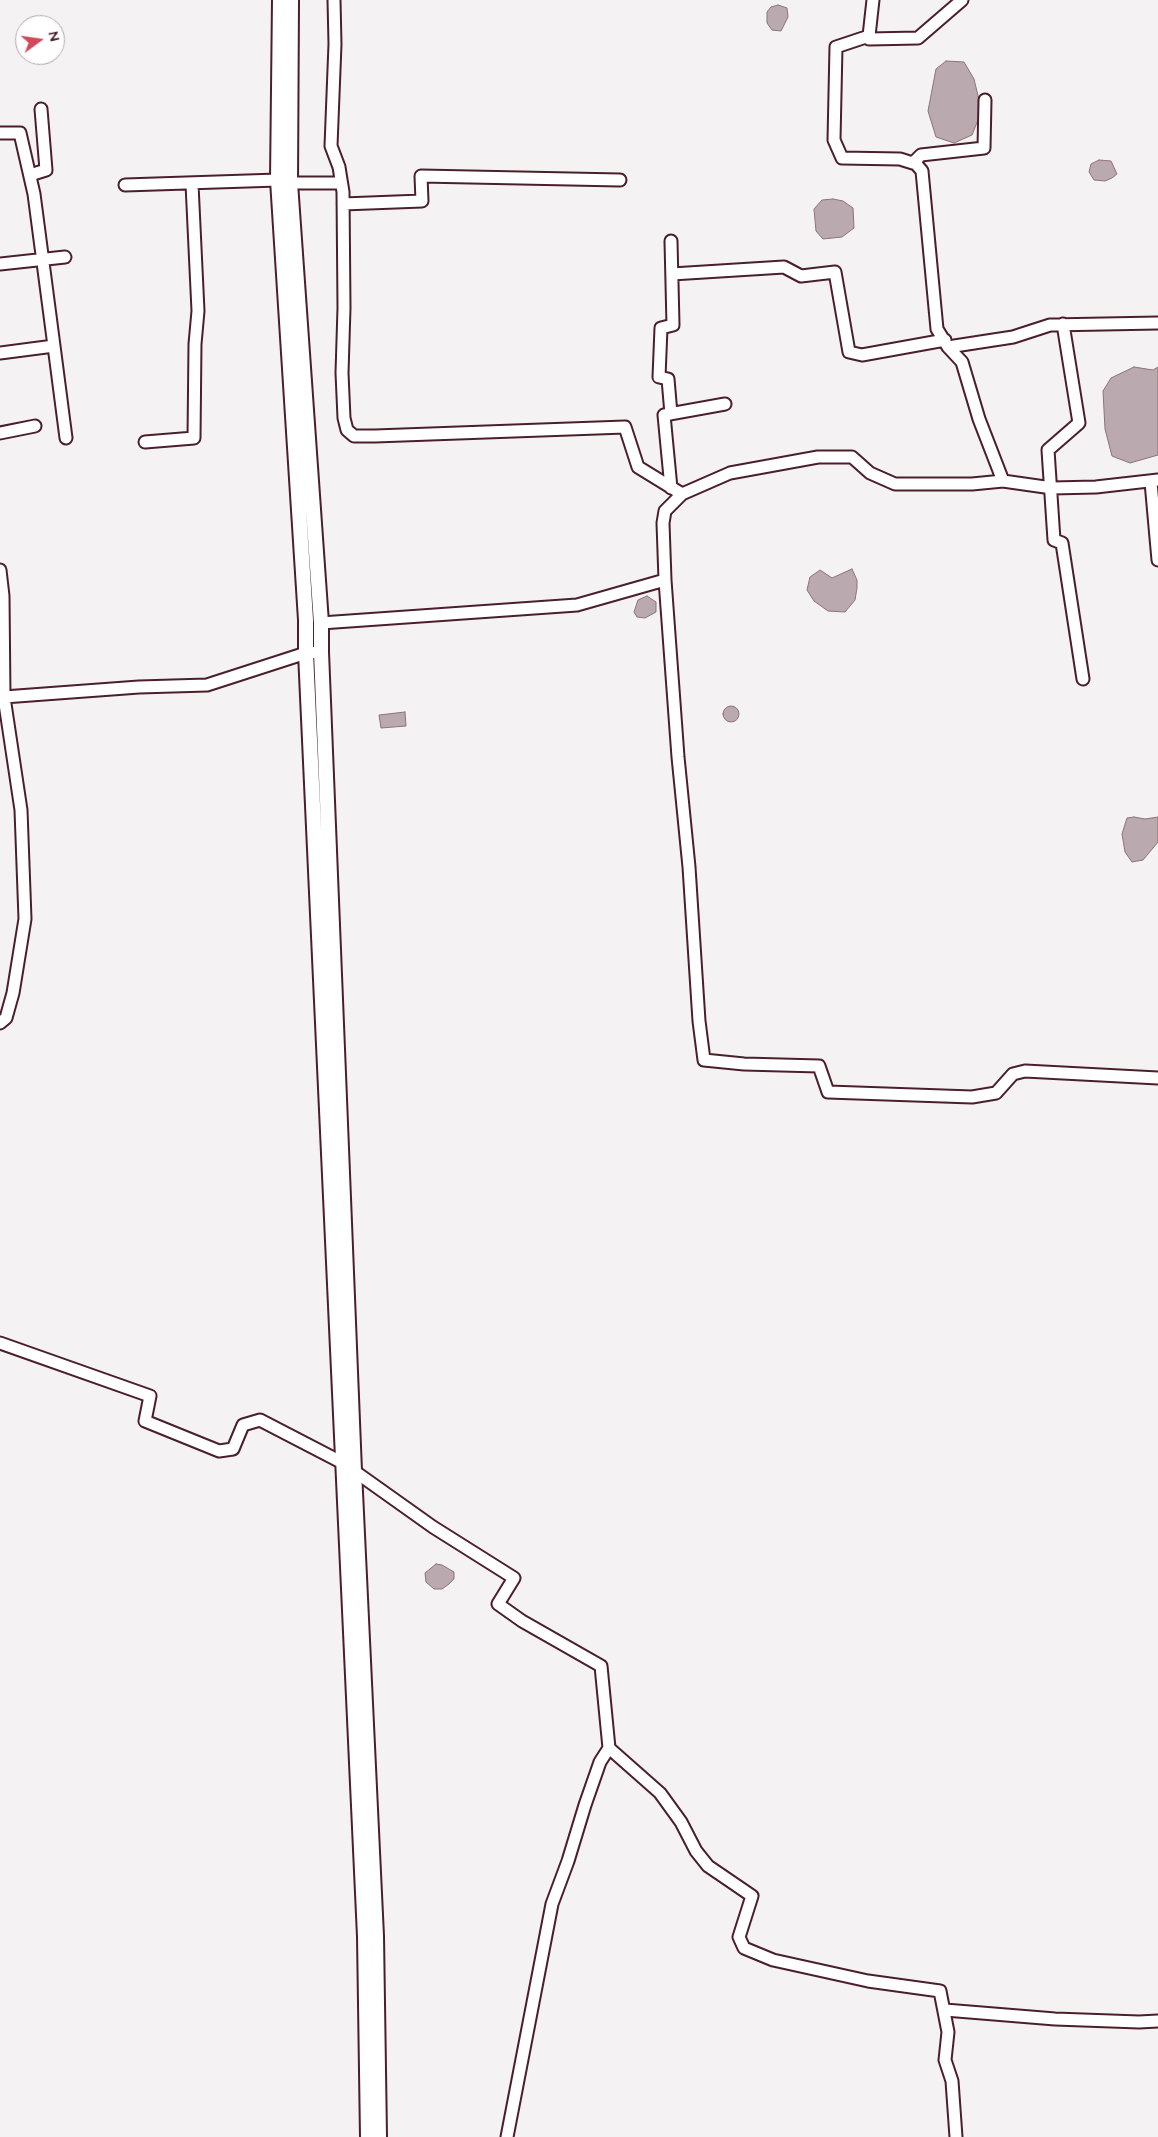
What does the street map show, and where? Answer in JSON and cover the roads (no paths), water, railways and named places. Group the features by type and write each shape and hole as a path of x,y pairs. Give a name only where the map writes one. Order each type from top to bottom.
{"main road":[{"path":"280,0 284,181 306,620 306,653 348,1467 376,1936 379,2137"},
{"path":"291,0 284,181 321,623 348,1467 366,1936 368,2137"}],"street":[{"path":"334,0 335,44 331,146 339,167 343,204 344,308 342,373 346,430 354,436 368,436 625,427 638,467 676,491"},
{"path":"873,0 869,36 836,47 834,140 842,158 900,159 914,163 922,171 937,329 962,362 979,419 1003,481"},
{"path":"869,39 918,38 962,0"},
{"path":"914,163 921,155 984,148 985,100"},
{"path":"30,175 46,170 40,108"},
{"path":"0,134 20,133 30,175 44,259 66,438"},
{"path":"343,204 422,201 420,176 620,180"},
{"path":"124,185 284,181 341,183"},
{"path":"145,442 194,438 195,344 198,311 192,184"},
{"path":"671,242 673,326 661,328 659,377 668,379 671,414"},
{"path":"0,264 65,257"},
{"path":"672,274 784,267 801,276 835,272 849,352 862,354 1013,337 1050,325 1158,323"},
{"path":"1063,324 1079,423 1048,450 1054,540 1062,543 1083,679"},
{"path":"0,353 54,346"},
{"path":"725,404 664,415 676,491 665,511 663,523 665,580 689,867 699,1021 704,1060 744,1064 819,1066 828,1092 972,1097 996,1093 1013,1074 1025,1070 1158,1078"},
{"path":"0,433 35,426"},
{"path":"676,491 730,473 818,457 852,457 870,473 895,484 972,484 1003,481 1052,488 1155,481 1158,560"},
{"path":"0,570 4,697 20,810 25,919 13,993 2,1020"},
{"path":"321,623 578,604 665,580"},
{"path":"4,697 139,686 207,685 306,653 321,652"},
{"path":"0,1343 150,1396 145,1421 219,1451 233,1448 243,1426 260,1420 348,1467 433,1527 514,1578 498,1604 522,1621 601,1666 609,1748 600,1762 552,1904 507,2137"},
{"path":"609,1748 660,1793 681,1822 696,1852 708,1866 752,1896 739,1937 744,1948 773,1960 868,1981 940,1990 948,2032 945,2060 952,2081 956,2137"},
{"path":"945,2010 1055,2019 1158,2021"}]}
